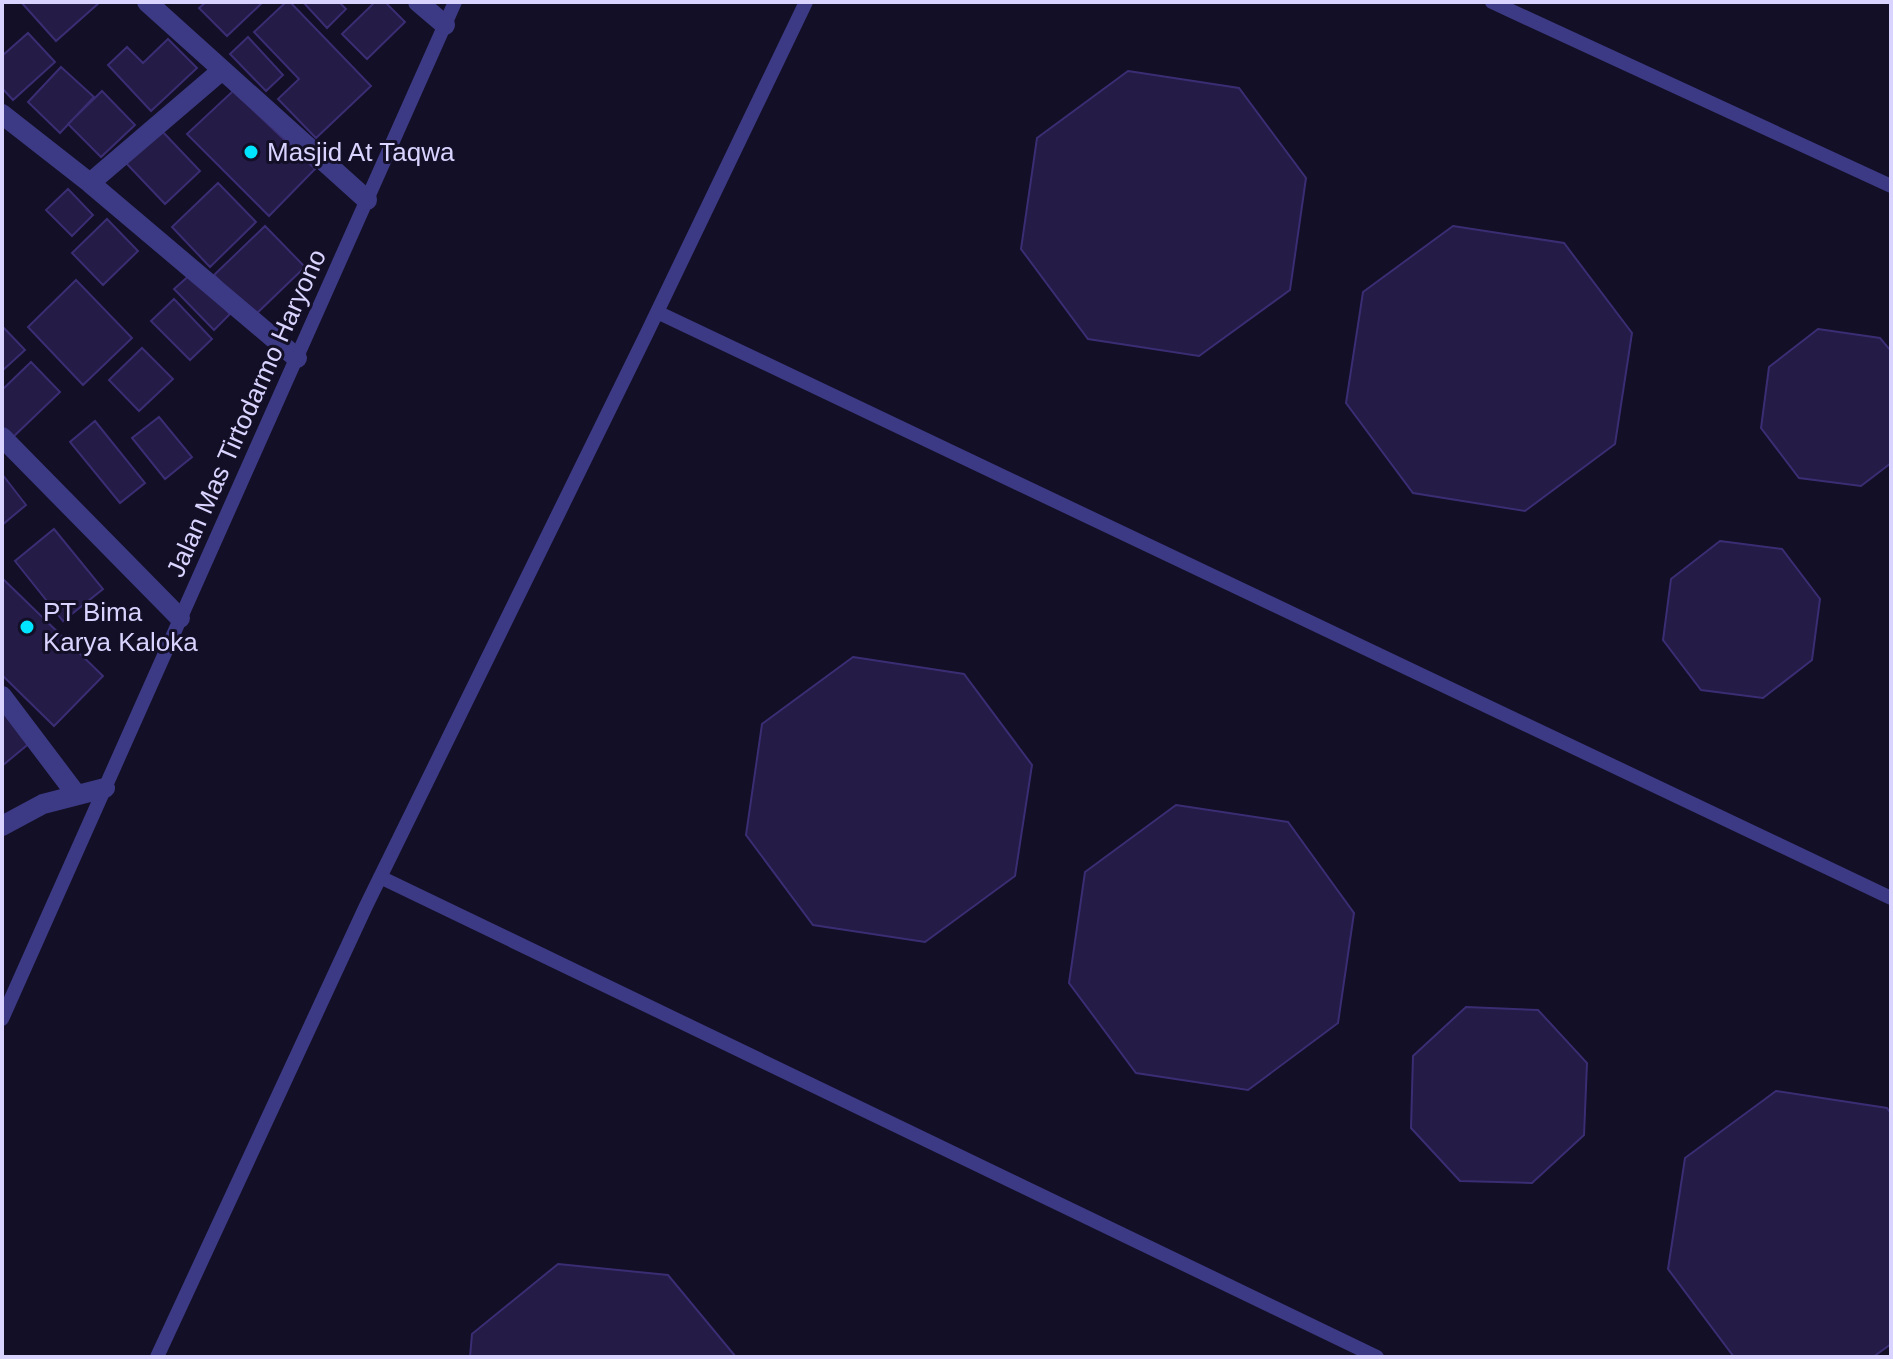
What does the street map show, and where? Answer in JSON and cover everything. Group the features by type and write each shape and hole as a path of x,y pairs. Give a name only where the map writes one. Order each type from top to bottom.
{"street":[{"path":"147,2 367,200"},
{"path":"418,2 445,25"},
{"path":"90,183 221,71"},
{"path":"2,114 90,183 297,358"},
{"path":"2,437 180,618"},
{"path":"2,696 76,794"},
{"path":"2,826 43,804 105,788"}],"lane":[{"name":"Jalan Mas Tirtodarmo Haryono","path":"2,1019 455,2"},
{"path":"157,1357 380,877 806,2"},
{"path":"1492,2 1891,186"},
{"path":"657,312 1891,898"},
{"path":"380,877 1377,1357"}],"building":[{"path":"21,2 100,2 56,41"},
{"path":"206,2 263,2 227,36 199,8"},
{"path":"286,2 290,2 371,86 316,138 278,99 299,79 254,32"},
{"path":"303,2 339,2 346,9 327,28"},
{"path":"375,2 385,2 405,22 367,59 342,34"},
{"path":"28,33 55,62 13,100 2,88 2,56"},
{"path":"248,37 283,75 266,91 230,54"},
{"path":"168,39 197,68 151,111 108,65 127,47 143,63"},
{"path":"61,67 94,97 60,133 28,102"},
{"path":"1128,71 1239,88 1306,178 1290,290 1199,356 1088,339 1021,249 1037,138"},
{"path":"102,91 135,125 101,157 68,124"},
{"name":"Masjid At Taqwa","path":"233,91 315,169 269,216 187,134"},
{"path":"161,130 200,171 165,204 126,163"},
{"path":"218,183 256,222 210,267 172,227"},
{"path":"68,189 93,215 72,236 46,210"},
{"path":"107,219 138,251 103,285 72,253"},
{"path":"265,226 305,267 254,316 214,275"},
{"path":"1453,226 1564,243 1632,333 1615,444 1525,511 1413,493 1346,403 1363,292"},
{"path":"191,274 230,314 214,330 174,289"},
{"path":"76,280 132,338 83,385 28,327"},
{"path":"174,299 212,339 190,360 151,321"},
{"path":"2,326 25,350 2,371"},
{"path":"1818,329 1880,338 1891,351 1891,463 1861,486 1799,478 1761,428 1769,367"},
{"path":"142,348 173,379 139,411 109,380"},
{"path":"31,362 60,392 12,438 2,428 2,390"},
{"path":"159,417 192,457 165,479 132,438"},
{"path":"95,421 145,483 120,503 70,442"},
{"path":"2,474 26,505 2,525"},
{"path":"54,529 103,589 63,621 15,561"},
{"path":"1720,541 1782,549 1820,599 1812,660 1763,698 1701,690 1663,640 1671,579"},
{"name":"PT Bima Karya Kaloka","path":"2,578 103,676 54,726 2,675"},
{"path":"853,657 964,674 1032,765 1015,876 925,942 813,925 746,835 762,724"},
{"path":"8,711 32,741 2,766 2,715"},
{"path":"1176,805 1288,822 1354,913 1338,1023 1248,1090 1136,1073 1069,983 1085,872"},
{"path":"1466,1007 1538,1010 1587,1063 1584,1135 1532,1183 1460,1181 1411,1128 1413,1056"},
{"path":"1776,1091 1887,1108 1891,1114 1891,1344 1873,1357 1734,1357 1668,1269 1685,1158"},
{"path":"558,1264 668,1275 736,1357 470,1357 472,1334"}],"place":[{"name":"Masjid At Taqwa","path":"251,152"},
{"name":"PT Bima Karya Kaloka","path":"27,627"}]}
